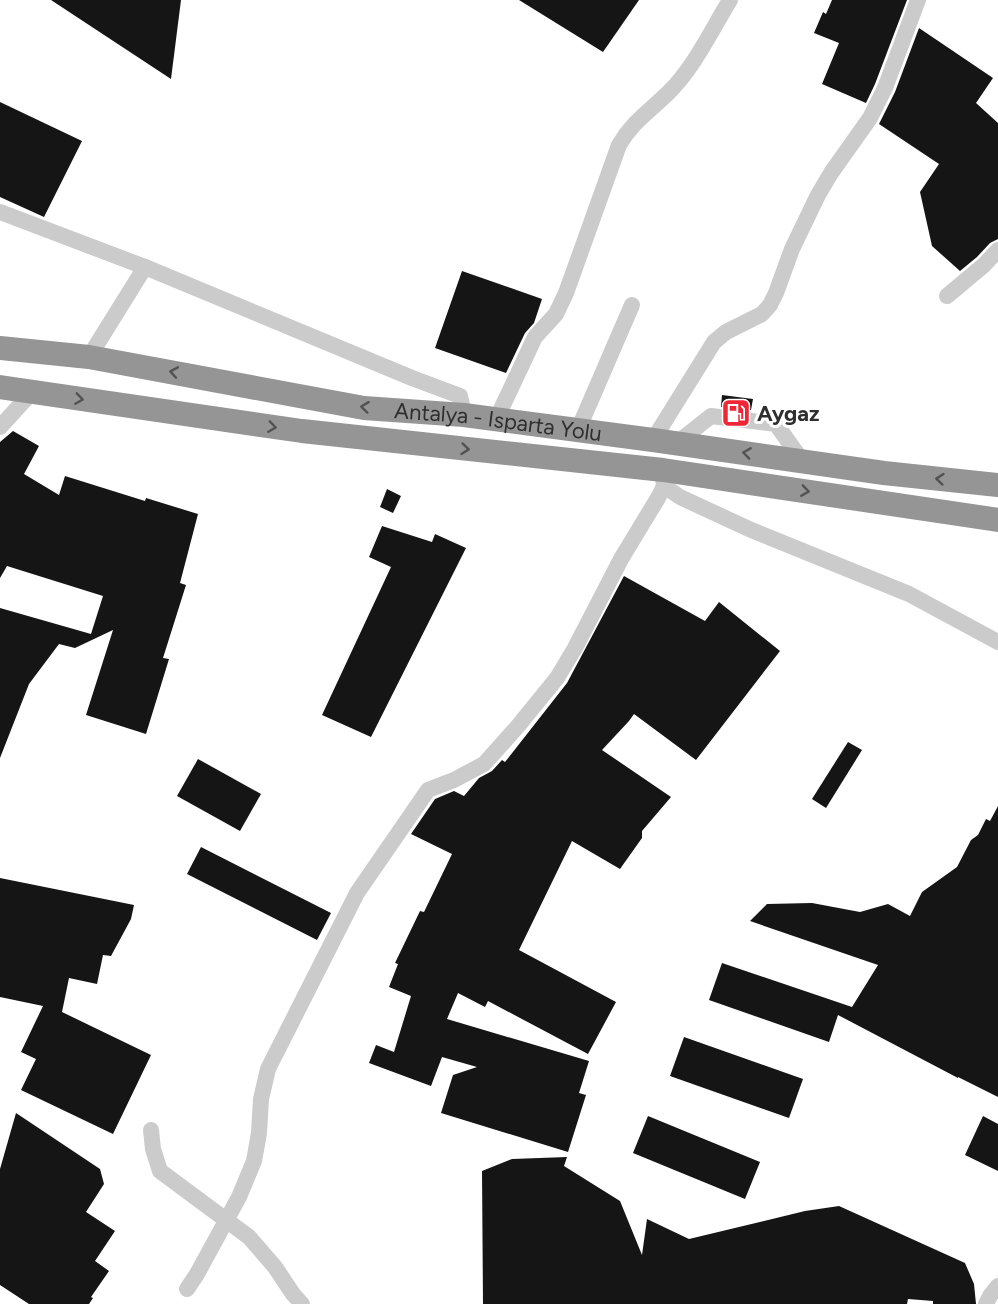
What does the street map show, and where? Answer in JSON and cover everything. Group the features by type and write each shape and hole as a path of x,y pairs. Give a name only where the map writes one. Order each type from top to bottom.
{"highway":[{"name":"Antalya - Isparta Yolu","path":"0,348 89,357 364,408 464,415 884,473 998,485"},
{"name":"Antalya - Isparta Yolu","path":"0,387 302,431 998,520"}],"street":[{"path":"496,420 535,337 556,314 566,292 622,139 640,117 669,92 689,68 730,0"},
{"path":"653,440 714,342 726,332 762,314 770,305 792,249 818,195 870,118 885,88 918,0"},
{"path":"0,212 146,267 460,396 464,415"},
{"path":"947,296 984,265 998,249"},
{"path":"89,357 146,267"},
{"path":"578,430 632,305"},
{"path":"0,427 32,392"},
{"path":"677,443 711,416 776,424 803,462"},
{"path":"663,478 680,497 749,529 909,594 998,642"},
{"path":"187,1289 239,1197 254,1161 259,1133 261,1099 268,1069 357,892 428,790 454,780 484,764 557,678 621,560 658,498 663,478"},
{"path":"151,1130 153,1149 160,1171 249,1237 302,1304"},
{"path":"986,1304 998,1286"}],"building":[{"path":"51,0 181,0 171,79"},
{"path":"519,0 639,0 603,52"},
{"path":"832,0 907,0 866,103 822,84 839,43 814,33 823,12 826,14"},
{"path":"919,28 993,78 976,103 998,123 998,239 990,243 960,271 932,246 920,192 939,164 879,124 895,92"},
{"path":"0,102 82,141 44,217 0,197"},
{"path":"462,271 542,299 534,323 525,333 506,373 435,348"},
{"path":"722,395 753,399 751,410 721,407"},
{"path":"13,431 39,446 24,474 59,495 65,476 145,501 146,498 198,514 180,583 186,585 163,658 169,659 146,734 86,715 113,630 75,648 59,644 29,684 0,758 0,608 91,634 103,596 7,566 0,578 0,442"},
{"path":"387,489 401,496 393,513 380,507"},
{"path":"382,526 432,542 435,534 466,548 371,737 322,715 391,567 369,557"},
{"path":"624,576 705,621 719,602 780,651 696,760 634,714 602,750 671,797 642,831 642,838 620,869 572,841 519,950 616,1002 588,1054 488,1001 485,1007 458,993 447,1019 589,1061 579,1093 586,1095 568,1152 441,1113 453,1075 477,1067 442,1057 431,1086 369,1063 376,1045 394,1052 411,996 389,987 398,964 395,963 420,911 424,912 452,854 411,834 435,799 454,791 464,796 479,778 492,771 502,760 505,762 567,683"},
{"path":"848,742 862,750 826,808 812,799"},
{"path":"198,759 261,794 240,831 177,796"},
{"path":"998,806 998,1097 838,1015 829,1042 709,1000 722,963 852,1007 878,965 750,921 767,904 812,903 860,912 888,904 910,916 922,892 957,867 971,840 978,835 986,819 990,821"},
{"path":"201,847 331,913 317,940 187,874"},
{"path":"0,878 134,905 131,919 111,956 103,955 97,984 69,978 62,1012 151,1055 113,1134 21,1090 36,1059 21,1052 43,1006 0,997"},
{"path":"684,1037 803,1079 789,1118 670,1076"},
{"path":"16,1113 100,1169 104,1184 86,1212 115,1231 95,1261 109,1271 91,1297 93,1298 89,1304 29,1304 0,1285 0,1169"},
{"path":"648,1116 760,1162 745,1199 633,1153"},
{"path":"983,1116 998,1124 998,1171 965,1155"},
{"path":"567,1157 564,1166 620,1201 642,1255 647,1219 689,1239 805,1211 839,1206 965,1263 974,1284 976,1304 933,1304 933,1301 908,1299 907,1304 483,1304 482,1171 512,1159"}],"place":[{"name":"Aygaz","path":"736,413"}]}
